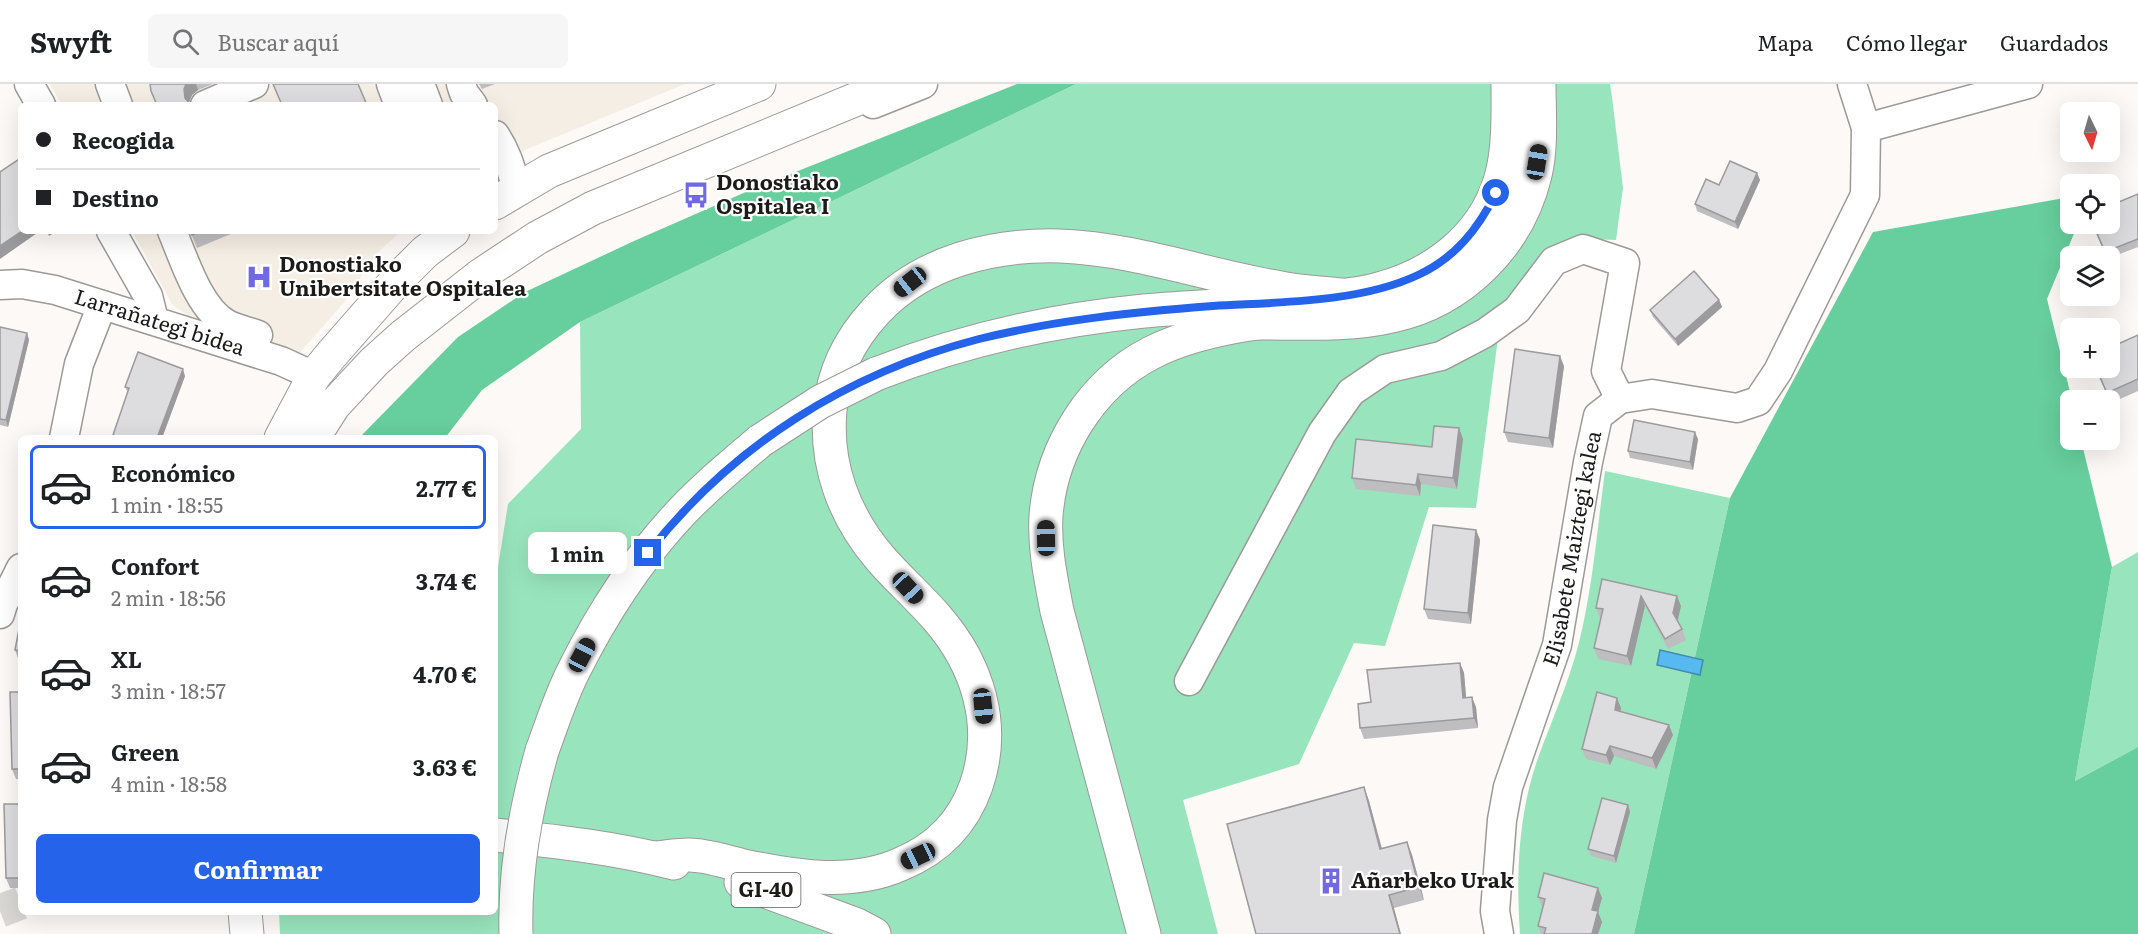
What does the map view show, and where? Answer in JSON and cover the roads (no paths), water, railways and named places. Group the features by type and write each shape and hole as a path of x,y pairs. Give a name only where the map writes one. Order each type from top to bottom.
{"main road":[{"path":"513,254 520,236 520,216 505,190 759,84"},
{"path":"315,435 334,405 374,362 403,336 447,300 564,222 592,208 892,84"},
{"path":"516,934 515,902 527,804 542,751 573,672 600,621 634,570 675,519 710,483 760,441 820,402 876,374 940,350 1079,319 1135,312 1341,295 1377,290 1418,275 1438,264 1472,234 1486,214 1496,193 1507,148 1508,84"},
{"path":"1013,332 1080,324 1331,322 1392,316 1436,301 1475,275 1506,240 1519,219 1528,197 1539,150 1539,84"},
{"path":"282,435 323,365 398,270 449,234"},
{"path":"654,858 692,855 770,872 823,878 883,871 918,856 938,842 956,825 967,808 984,752 984,720 978,688 958,645 938,619 878,556 861,532 838,487 831,461 828,430 836,379 845,354 862,327 884,302 910,282 942,265 960,259 1019,247 1060,246 1136,255 1285,289 1341,295"},
{"path":"398,270 389,299 370,323 368,332 372,340 381,342 403,336"},
{"path":"1144,934 1057,611 1049,570 1046,515 1054,471 1068,435 1092,402 1120,373 1152,353 1196,336 1257,323"},
{"path":"323,365 354,369 374,362"},
{"path":"306,435 318,399 323,365"},
{"name":"GI-40","path":"498,835 555,841 654,858 715,874 770,891 857,925 874,934"},
{"path":"224,915 226,934"},
{"path":"245,915 247,934"}],"street":[{"path":"29,84 39,102"},
{"path":"110,84 117,102"},
{"path":"212,102 254,84"},
{"path":"391,84 398,102"},
{"path":"420,84 427,102"},
{"path":"460,84 471,102"},
{"path":"505,190 546,160 729,84"},
{"path":"447,300 468,291 524,255 577,228 699,175 922,84"},
{"path":"1189,681 1322,433 1351,392 1385,369 1441,357 1485,333 1517,310 1554,261 1583,249 1625,263 1606,371 1620,399 1652,394 1737,408 1758,401 1778,370 1865,195 1866,128 1852,84"},
{"path":"1866,128 2028,84"},
{"path":"498,140 504,149 505,190"},
{"path":"113,234 148,296 154,320"},
{"path":"173,234 193,279 212,313 227,324 287,347 323,365"},
{"path":"398,270 431,234"},
{"name":"Larrañategi bidea","path":"0,285 41,286 281,361 323,365"},
{"path":"65,435 79,364 102,305"},
{"name":"Elisabete Maiztegi kalea","path":"1498,934 1495,911 1502,820 1508,787 1557,645 1598,416 1620,399"},
{"path":"0,614 18,574"}],"water":[{"path":"1660,650 1703,660 1700,675 1657,665"}],"tunnel":[{"path":"0,911 18,904"}],"place":[{"name":"Donostiako Ospitalea I","path":"696,195"},
{"name":"Donostiako Unibertsitate Ospitalea","path":"259,277"},
{"name":"Añarbeko Urak","path":"1331,881"}]}
